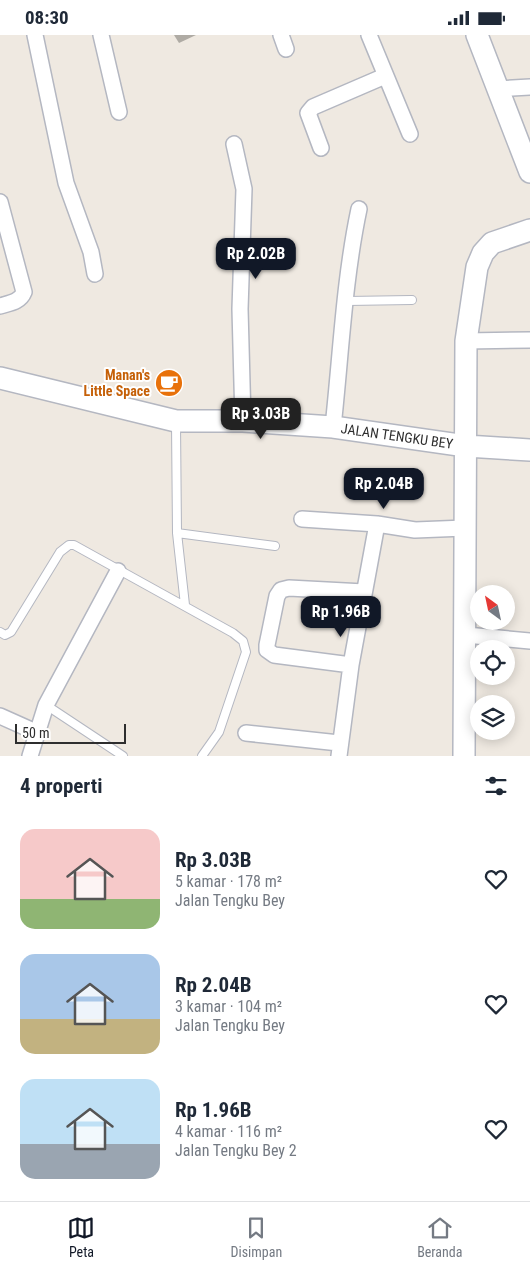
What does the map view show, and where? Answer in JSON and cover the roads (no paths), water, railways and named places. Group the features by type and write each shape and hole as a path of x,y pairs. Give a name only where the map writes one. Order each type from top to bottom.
{"street":[{"path":"35,35 66,183 91,252 95,274"},
{"path":"101,35 119,112"},
{"path":"370,35 410,134"},
{"path":"477,35 530,172"},
{"path":"321,148 308,113 313,107 385,75"},
{"path":"497,89 530,87"},
{"path":"234,144 244,189 240,309 243,421"},
{"path":"0,202 5,238 24,292 22,297 15,302 0,306"},
{"path":"333,427 347,301 348,272 359,209"},
{"path":"464,756 466,341 477,267 483,253 492,243 530,231"},
{"path":"466,341 530,340"},
{"name":"JALAN TENGKU BEY","path":"0,378 176,421 243,421 333,427 466,446 530,450"},
{"path":"302,519 376,524 415,530 465,528"},
{"path":"246,733 339,749 351,665 376,524"},
{"path":"30,756 46,705 118,571"},
{"path":"351,665 274,655 267,650 267,645 277,596 281,590 289,588 364,592"},
{"path":"466,635 530,641"},
{"path":"0,716 38,733"}],"lane":[{"path":"347,301 412,301"},
{"path":"176,421 177,533 185,605"},
{"path":"177,533 275,546"},
{"path":"0,632 5,635 10,632 65,546 74,545 118,571 185,605 238,637 246,645 246,652 220,732 202,756"},
{"path":"46,705 123,756"}],"place":[{"name":"Manan's Little Space","path":"169,383"}]}
